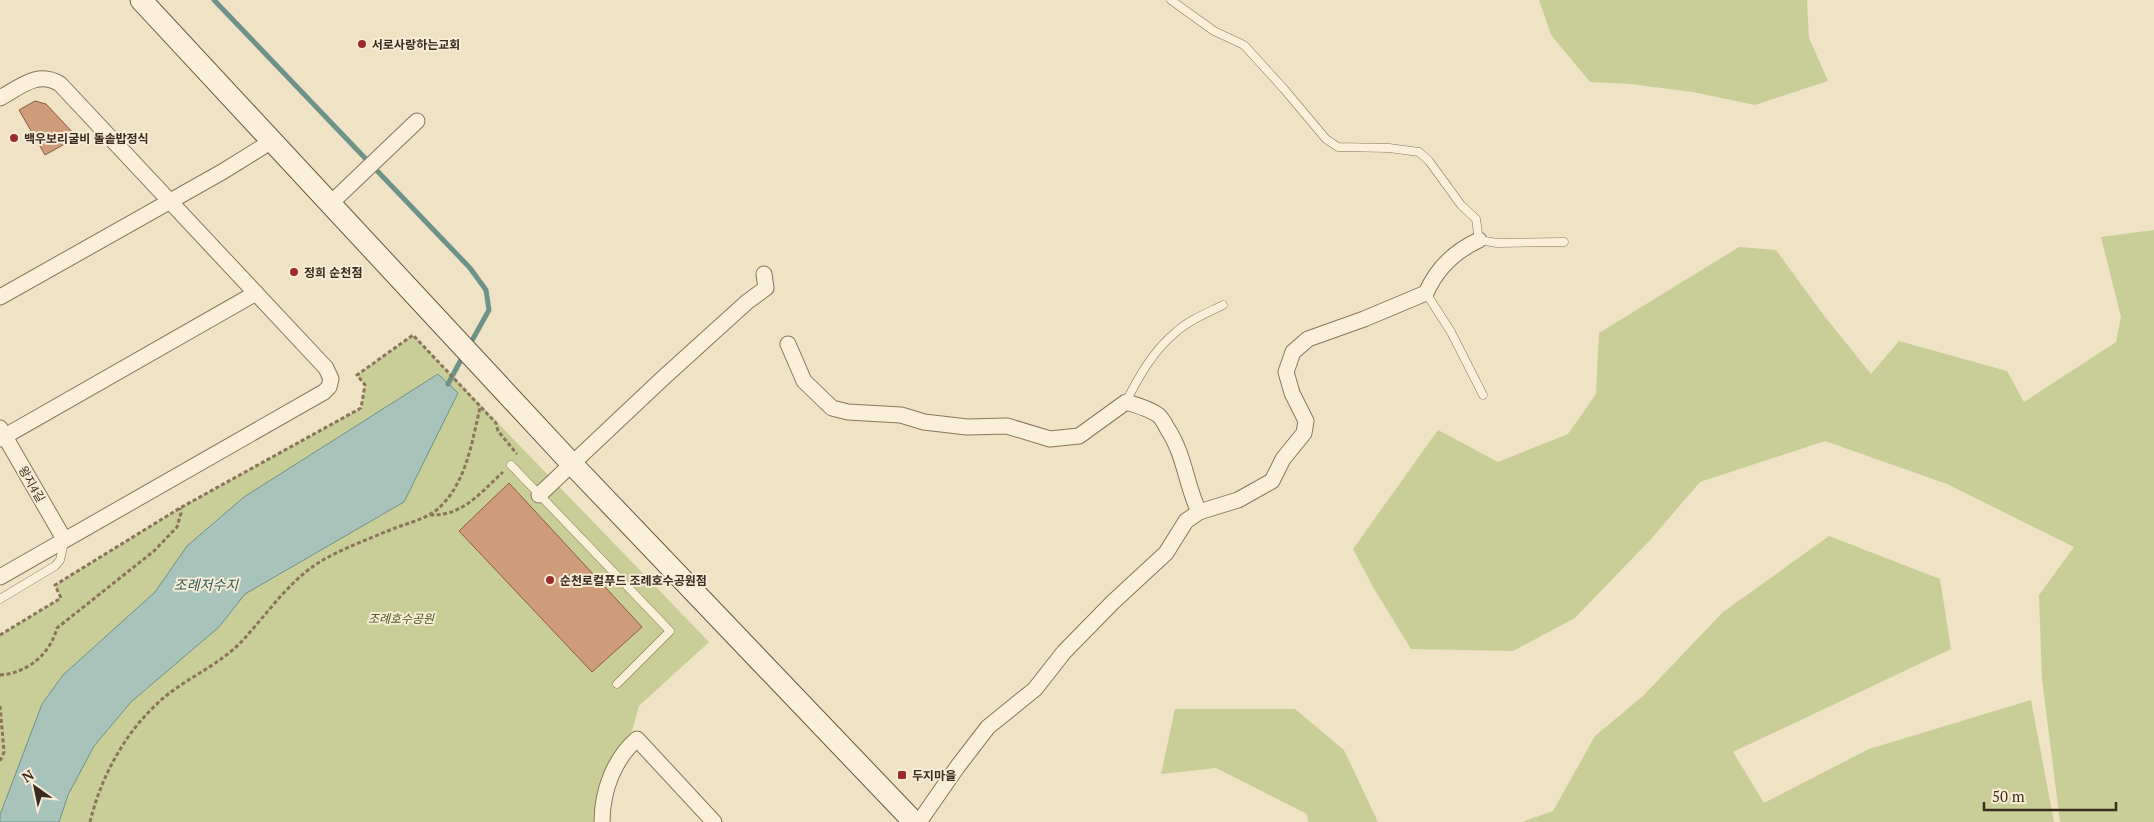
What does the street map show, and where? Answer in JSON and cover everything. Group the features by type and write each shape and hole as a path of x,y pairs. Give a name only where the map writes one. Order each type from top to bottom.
{"street":[{"path":"141,0 436,315 572,464 914,822"},
{"path":"0,98 33,79 51,78 60,84 326,368 332,379 329,387 324,392 0,577"},
{"path":"331,203 417,121"},
{"path":"0,297 272,141"},
{"path":"919,822 988,727 1035,689 1064,652 1113,602 1166,553 1186,521 1199,512 1238,500 1272,481 1284,459 1304,434 1306,421 1292,392 1286,372 1293,352 1308,339 1364,319 1426,293 1432,278 1449,260 1467,246 1479,240"},
{"path":"539,495 669,372 747,302 766,288 764,274"},
{"path":"2,435 256,293"},
{"path":"788,344 804,381 832,408 848,412 901,415 924,422 966,427 1007,426 1050,439 1079,436 1126,402 1159,416 1173,436 1186,467 1193,500 1199,512"},
{"name":"왕지4길","path":"2,435 64,539"},
{"path":"602,822 602,811 610,779 618,759 637,739 714,822"}],"lane":[{"path":"1171,0 1214,31 1244,45 1284,88 1326,139 1338,147 1389,148 1419,152 1429,161 1461,205 1476,218 1479,240 1497,244 1564,242"},
{"path":"1426,293 1451,332 1483,395"},
{"path":"1126,402 1147,364 1176,332 1197,318 1224,305"},
{"path":"511,465 670,631 617,684"},
{"path":"0,599 56,566 60,560 64,539"}],"path":[{"path":"0,635 61,598 55,585 180,508 361,408 365,385 358,376 412,336 496,423 498,432 519,457 459,510 444,515 430,515"},
{"path":"90,822 108,771 121,746 143,719 167,696 243,641 263,615 292,585 320,562 344,549 430,515 443,504 465,470 480,407"},
{"path":"0,675 13,674 28,667 42,655 54,641 57,628 154,551 177,527 181,513 180,508"},
{"path":"0,706 4,752 0,761"}],"green space":[{"path":"1539,0 1807,0 1809,38 1828,81 1755,105 1693,92 1630,84 1590,82 1551,35"},
{"path":"2154,230 2154,822 2060,822 2042,679 2039,595 2074,547 1947,484 1825,441 1700,482 1651,539 1575,618 1513,651 1411,649 1373,587 1353,549 1438,430 1498,462 1568,434 1596,394 1599,333 1739,247 1776,250 1822,313 1871,374 1899,341 2007,371 2024,402 2116,342 2121,317 2101,237"},
{"name":"조례호수공원","path":"413,335 709,642 639,706 632,731 617,750 600,822 0,822 0,635 61,598 55,585 180,508 361,408 365,385 357,375"},
{"path":"1829,536 1940,579 1951,649 1733,752 1764,803 1869,749 2031,700 2054,822 1522,822 1553,811 1595,736 1643,696 1723,612"},
{"path":"1175,709 1295,709 1344,750 1378,822 1308,822 1307,814 1216,768 1161,774"}],"water":[{"name":"조례저수지","path":"438,374 458,393 404,502 245,594 219,627 131,702 94,746 68,795 59,822 0,822 0,815 42,704 63,675 155,592 187,546 244,497"}],"building":[{"path":"35,101 46,104 77,137 45,155 19,110"},
{"path":"509,483 642,627 592,672 459,531"}],"waterway":[{"path":"214,0 470,268 486,290 489,310 469,346"},
{"path":"448,384 463,356"}],"place":[{"name":"서로사랑하는교회","path":"362,44"},
{"name":"백우보리굴비 돌솥밥정식","path":"14,138"},
{"name":"정희 순천점","path":"294,272"},
{"name":"순천로컬푸드 조례호수공원점","path":"550,580"},
{"name":"두지마을","path":"902,775"}]}
